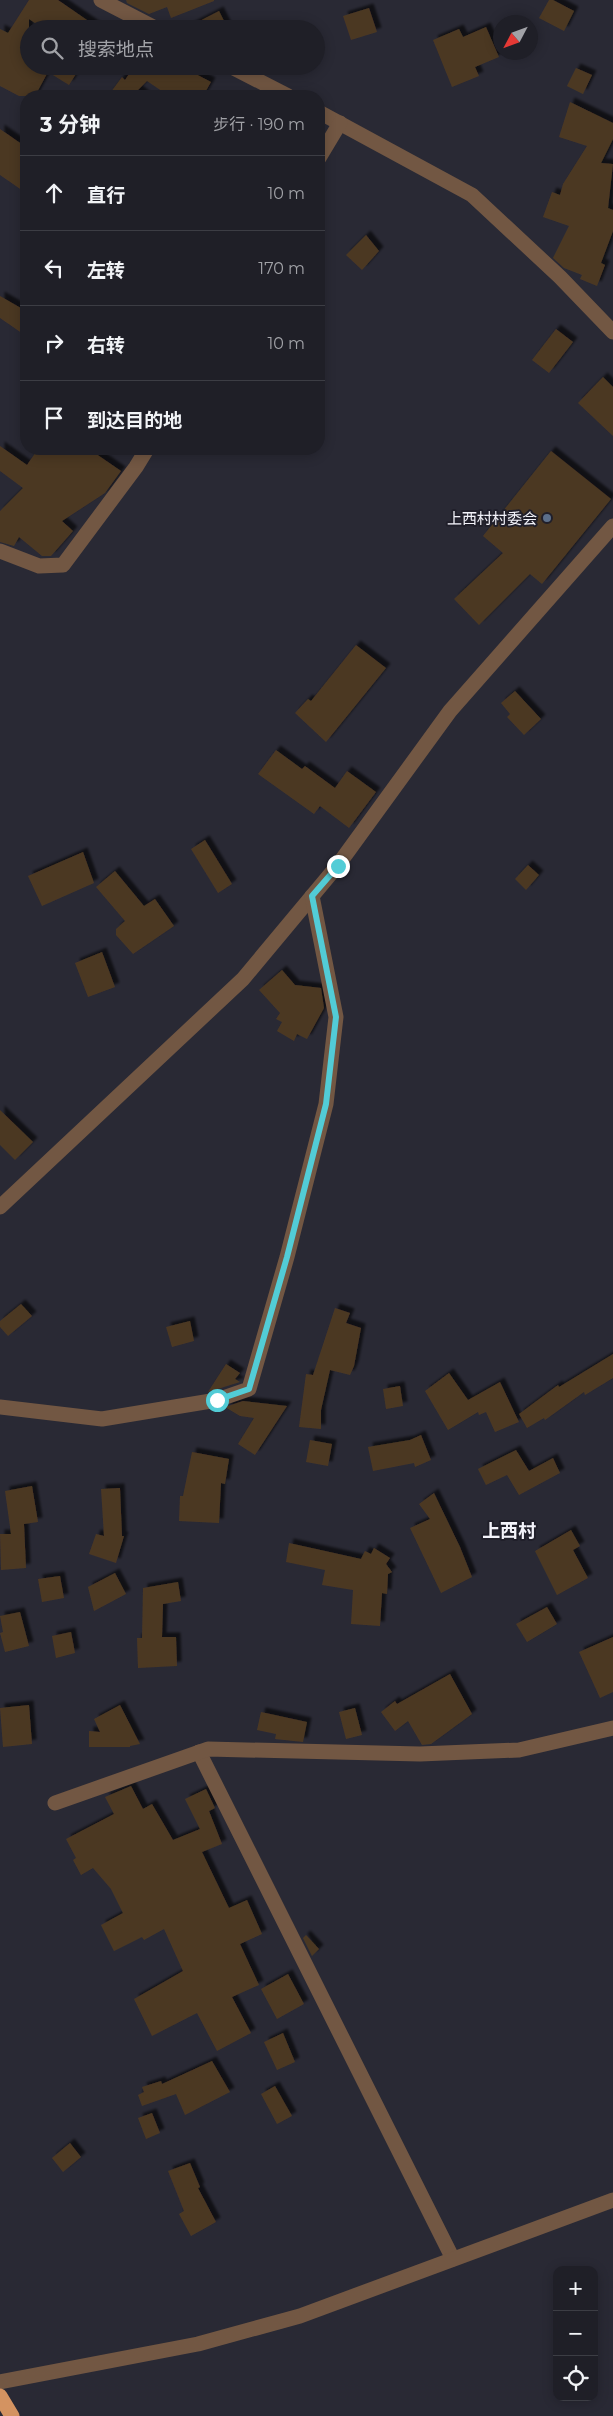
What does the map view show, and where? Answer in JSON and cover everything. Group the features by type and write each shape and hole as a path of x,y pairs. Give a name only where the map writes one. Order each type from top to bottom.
{"highway":[{"path":"0,2396 12,2416"}],"street":[{"path":"101,0 140,20"},
{"path":"247,75 276,90"},
{"path":"325,115 472,195 560,277 613,332"},
{"path":"325,148 340,123"},
{"path":"0,551 39,566 64,565 143,455"},
{"path":"0,1207 243,979 338,866 450,711 613,526"},
{"path":"0,1407 102,1419 217,1400 249,1389 287,1257 326,1104 336,1017 312,896"},
{"path":"55,1803 208,1749 420,1754 520,1750 613,1728"},
{"path":"199,1752 453,2259"},
{"path":"0,2382 198,2344 300,2316 613,2200"}],"building":[{"path":"29,0 58,0 87,20 20,20 20,75 46,75 38,90 20,90 20,96 0,86 0,29 8,33"},
{"path":"126,0 214,1 171,18 167,7 149,14 127,3"},
{"path":"549,0 553,0 574,11 564,31 539,18"},
{"path":"369,8 377,32 351,40 343,16"},
{"path":"219,11 224,20 202,20"},
{"path":"486,27 493,43 493,60 475,67 479,76 452,87 433,40 459,29 463,37"},
{"path":"576,68 592,75 583,94 567,86"},
{"path":"53,75 75,75 69,85"},
{"path":"128,75 198,75 211,82 206,90 160,90 147,81 138,90 112,90 122,77 125,80"},
{"path":"570,102 613,123 613,139 601,163 613,164 608,208 613,210 613,231 601,263 605,265 597,286 580,279 582,275 564,268 553,258 569,226 543,217 552,192 560,195 563,184 587,146 559,137"},
{"path":"0,129 20,143 20,189 0,175"},
{"path":"366,235 379,251 362,270 346,255"},
{"path":"0,296 20,308 20,332 0,318"},
{"path":"556,329 573,342 549,373 532,360"},
{"path":"603,377 613,387 613,436 578,403"},
{"path":"0,446 27,465 34,455 98,455 121,471 105,493 62,521 73,531 51,556 42,556 19,537 14,546 0,542 0,511 23,488 0,471"},
{"name":"上西村村委会","path":"551,451 611,499 542,584 530,574 479,625 454,599 503,553 483,536"},
{"path":"356,645 386,668 326,742 295,713 308,699 311,701"},
{"path":"515,691 541,719 524,735 507,717 510,714 501,703"},
{"path":"276,750 302,769 305,766 335,788 347,771 376,792 349,828 320,806 314,814 258,774"},
{"path":"205,840 232,884 218,893 191,849"},
{"path":"83,852 94,883 42,906 28,876"},
{"path":"528,865 539,875 526,890 515,879"},
{"path":"115,871 144,906 155,899 174,926 133,954 116,935 116,929 125,921 96,887"},
{"path":"102,952 115,987 88,997 75,963"},
{"path":"282,970 295,985 321,988 324,1008 307,1039 297,1034 294,1041 277,1031 282,1022 276,1019 280,1013 259,990"},
{"path":"0,1110 33,1142 15,1160 0,1145"},
{"path":"21,1304 32,1316 8,1336 0,1327 0,1321"},
{"path":"335,1308 350,1313 346,1323 361,1328 354,1366 350,1375 330,1370 321,1410 321,1429 299,1427 306,1374 313,1375"},
{"path":"190,1321 194,1341 172,1347 166,1327"},
{"path":"613,1354 613,1378 585,1395 584,1392 545,1420 544,1418 527,1428 519,1414 558,1385 559,1387"},
{"path":"226,1364 240,1373 235,1379 240,1382 208,1392"},
{"path":"449,1373 468,1400 500,1382 519,1422 495,1432 486,1412 479,1415 478,1412 448,1430 425,1391"},
{"path":"400,1386 403,1406 386,1409 383,1389"},
{"path":"243,1401 287,1406 255,1455 238,1444 254,1418 240,1416 225,1407"},
{"path":"421,1435 431,1460 415,1467 414,1463 373,1471 368,1447 410,1440"},
{"path":"310,1440 332,1444 328,1466 306,1462"},
{"path":"516,1450 529,1471 553,1458 560,1473 519,1495 507,1475 486,1485 478,1469"},
{"path":"192,1452 229,1459 225,1484 221,1483 219,1523 179,1521 180,1496 183,1496"},
{"path":"32,1486 38,1522 24,1524 26,1568 1,1570 0,1534 11,1534 5,1491"},
{"path":"120,1488 122,1536 124,1536 116,1563 89,1554 96,1534 104,1536 101,1489"},
{"path":"434,1493 472,1577 441,1593 410,1528 430,1519 419,1504"},
{"path":"571,1530 580,1546 573,1550 588,1578 557,1595 535,1551"},
{"path":"289,1543 361,1559 365,1551 371,1554 374,1548 390,1558 386,1564 392,1572 388,1574 387,1594 382,1593 380,1626 351,1624 353,1590 322,1585 325,1570 286,1562"},
{"path":"115,1573 126,1594 94,1611 88,1587"},
{"path":"60,1576 64,1598 42,1602 38,1579"},
{"path":"178,1582 181,1601 163,1604 162,1637 176,1637 177,1666 138,1668 137,1638 142,1638 143,1588"},
{"path":"547,1607 557,1624 527,1642 516,1624"},
{"path":"20,1612 29,1646 5,1652 0,1633 3,1632 0,1616"},
{"path":"71,1632 75,1653 56,1658 52,1636"},
{"path":"613,1637 613,1692 600,1698 579,1652"},
{"path":"450,1674 472,1714 431,1744 422,1745 408,1721 395,1731 381,1712 395,1701 397,1704"},
{"path":"29,1705 32,1744 3,1747 0,1708"},
{"path":"120,1705 140,1744 130,1747 89,1747 89,1731 100,1732 94,1719"},
{"path":"355,1708 362,1735 346,1739 339,1712"},
{"path":"261,1712 307,1722 303,1742 275,1739 276,1734 257,1730"},
{"path":"131,1786 143,1809 152,1804 173,1840 200,1829 185,1799 206,1789 215,1808 209,1811 222,1844 202,1852 229,1908 247,1900 262,1934 240,1944 259,1985 232,1997 251,2033 217,2051 197,2013 152,2036 134,1999 183,1971 164,1929 144,1940 142,1937 114,1951 101,1925 123,1913 111,1889 93,1868 81,1875 73,1860 76,1858 66,1839 114,1814 105,1797"},
{"path":"306,1935 319,1949 312,1956 303,1938"},
{"path":"288,1974 304,2004 277,2019 261,1989"},
{"path":"283,2033 295,2062 277,2070 264,2042"},
{"path":"212,2061 230,2092 185,2115 176,2094 142,2106 138,2095 144,2092 142,2087 161,2081 162,2084"},
{"path":"275,2086 292,2116 277,2124 261,2094"},
{"path":"152,2113 160,2133 146,2139 138,2118"},
{"path":"70,2143 81,2157 63,2172 52,2158"},
{"path":"190,2163 200,2187 198,2188 216,2222 191,2236 179,2214 184,2211 168,2171"}],"place":[{"name":"上西村村委会","path":"547,518"}],"district":[{"name":"上西村","path":"509,1531"}],"route":[{"path":"217,1400 249,1389 287,1257 326,1104 336,1017 312,896 338,866"}]}
